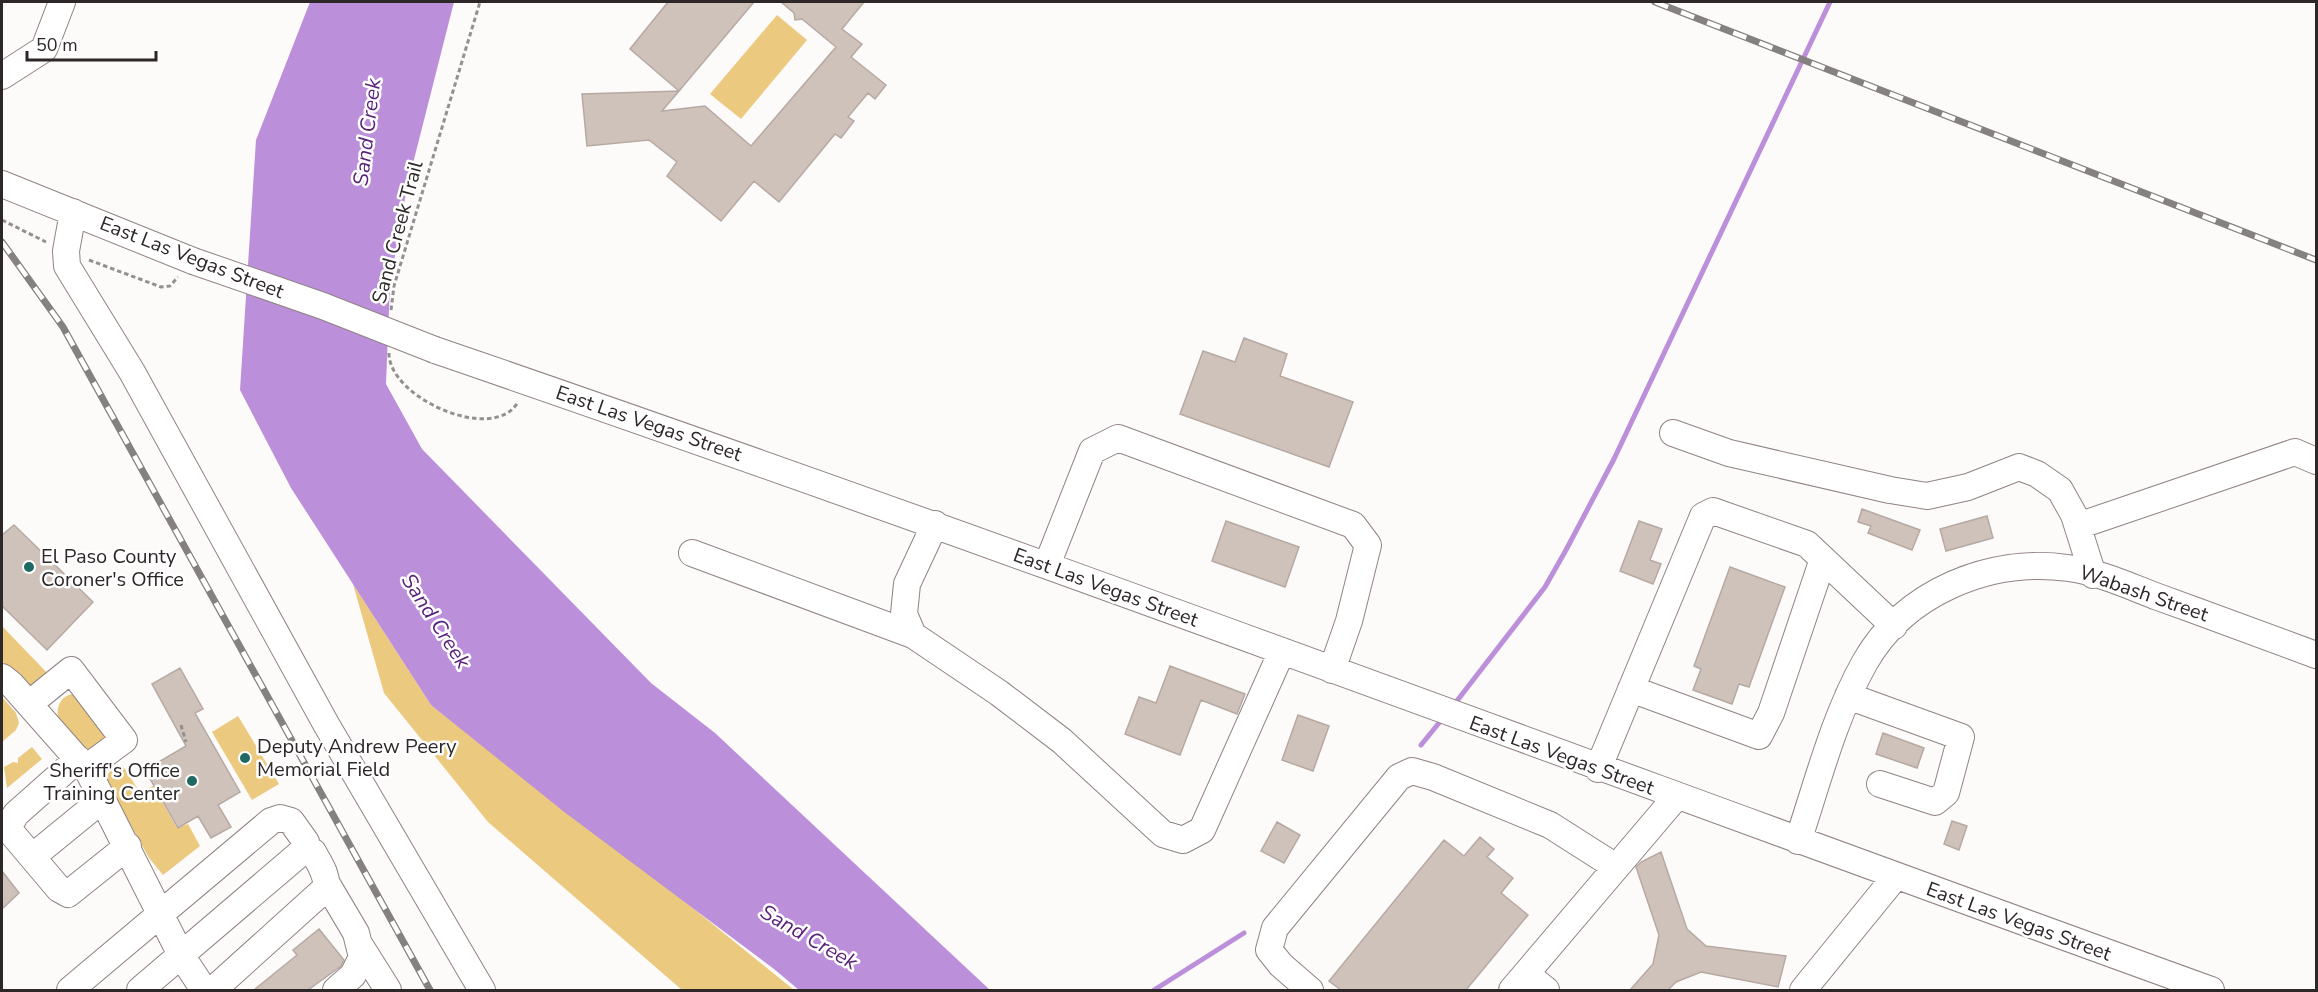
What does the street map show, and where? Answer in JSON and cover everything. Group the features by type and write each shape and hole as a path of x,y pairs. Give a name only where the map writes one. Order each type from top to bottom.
{"street":[{"path":"2,76 44,49 62,2"},
{"name":"East Las Vegas Street","path":"2,184 73,212 190,269 323,306 435,350 935,524 1598,769 2211,990"},
{"path":"73,212 66,250 67,266 132,372 326,724 482,990"},
{"path":"1673,433 1729,453 1890,490 1927,496 1968,487 2019,467 2037,474 2060,490 2078,526 2093,575"},
{"path":"1047,564 1092,451 1118,438 1353,525 1368,545 1349,621 1332,670"},
{"path":"2078,526 2295,452 2316,461"},
{"path":"1598,769 1703,516 1713,511 1807,544 1894,626"},
{"path":"913,635 904,614 907,584 935,524"},
{"path":"692,553 913,635 999,693 1062,741 1163,834 1183,840 1202,830 1282,651"},
{"path":"1631,689 1759,736 1771,713 1824,559"},
{"name":"Wabash Street","path":"1798,841 1848,696 1866,660 1894,626 1936,593 1988,571 2014,566 2069,568 2316,655"},
{"path":"29,704 71,670 124,740 82,763 12,818 10,831 59,889 68,894 128,846"},
{"path":"2,677 82,763 128,846 181,955 204,990"},
{"path":"1848,696 1962,737 1946,793 1941,800 1935,802 1880,784"},
{"path":"1310,990 1281,965 1269,950 1275,928 1399,777 1412,771 1433,777 1550,825 1616,867"},
{"path":"1546,990 1519,982 1676,797"},
{"path":"32,857 103,799"},
{"path":"70,990 271,821 280,818 291,821 306,842 304,850 140,990"},
{"path":"304,850 313,852 324,872 327,884 356,933 361,947 388,990"},
{"path":"1803,990 1896,876"},
{"path":"213,990 322,893 327,884"},
{"path":"336,990 358,965 362,957 361,947"}],"path":[{"name":"Sand Creek Trail","path":"391,318 398,275 480,2"},
{"path":"2,220 49,243"},
{"path":"82,257 161,286 170,286 181,274 190,269"},
{"path":"389,349 389,359 401,379 436,409 459,416 489,418 508,412 520,397"},
{"path":"181,725 186,742"}],"shaded area":[{"path":"777,15 807,40 741,119 710,94"},
{"path":"353,584 431,705 694,909 794,990 682,990 488,822 384,693"},
{"path":"2,626 51,677 36,690 26,685 2,661"},
{"path":"72,694 108,738 88,754 58,717 60,702"},
{"path":"2,697 16,713 19,723 16,730 2,742"},
{"name":"Deputy Andrew Peery Memorial Field","path":"238,716 279,784 252,800 212,732"},
{"path":"32,747 42,759 7,788 4,767 13,762 18,763 18,758"},
{"path":"123,766 139,791 153,786 177,828 188,824 200,846 163,875 149,858 107,783 108,774 114,767 116,770"}],"water":[{"name":"Sand Creek","path":"310,2 454,2 407,187 390,284 386,384 422,449 651,683 715,733 990,990 799,990 563,811 431,705 291,488 240,390 256,140"}],"building":[{"path":"668,2 754,2 679,91 630,49"},
{"path":"781,2 864,2 842,29 862,44 851,57 886,85 875,99 868,93 848,117 854,121 841,138 835,134 779,202 754,181 721,221 667,176 677,162 649,140 587,146 582,94 679,91 662,111 705,106 751,146 836,47 802,19 795,20 794,13"},
{"path":"1244,338 1287,354 1280,376 1353,402 1329,467 1180,414 1203,351 1235,362"},
{"path":"1862,509 1920,530 1912,550 1868,533 1871,526 1858,522"},
{"path":"1987,516 1993,538 1946,551 1940,529"},
{"path":"1226,521 1299,547 1285,587 1212,561"},
{"path":"1639,521 1662,529 1650,560 1661,564 1653,584 1620,571"},
{"name":"El Paso County Coroner's Office","path":"14,525 93,602 47,650 2,606 2,535"},
{"path":"1730,567 1785,587 1749,687 1739,684 1732,704 1693,690 1701,669 1694,666"},
{"path":"1170,666 1245,694 1237,714 1201,700 1180,755 1125,734 1139,697 1156,703"},
{"name":"Sheriff's Office Training Center","path":"180,668 203,709 195,713 240,792 218,805 231,827 211,838 198,816 178,828 145,770 186,746 152,684"},
{"path":"1298,715 1329,726 1313,771 1282,760"},
{"path":"1883,733 1924,748 1917,768 1876,754"},
{"path":"1952,821 1967,826 1959,850 1944,844"},
{"path":"1277,822 1300,835 1284,863 1261,851"},
{"path":"1480,837 1494,849 1487,857 1513,878 1501,893 1528,915 1466,990 1341,990 1329,981 1444,840 1464,856"},
{"path":"1661,852 1687,929 1706,946 1786,956 1778,987 1701,972 1676,982 1668,990 1630,990 1653,964 1659,935 1636,867"},
{"path":"2,871 19,893 2,909"},
{"path":"319,929 344,960 341,966 308,990 254,990 297,955 293,950"}],"waterway":[{"path":"1453,706 1545,587 1566,550 1614,459 1830,2"},
{"path":"1421,745 1443,718"},
{"path":"1154,990 1244,933"}],"railway":[{"path":"1655,2 2316,260"},
{"path":"2,242 63,327 430,990"}],"place":[{"name":"El Paso County Coroner's Office","path":"29,567"},
{"name":"Deputy Andrew Peery Memorial Field","path":"245,758"},
{"name":"Sheriff's Office Training Center","path":"192,781"}]}
